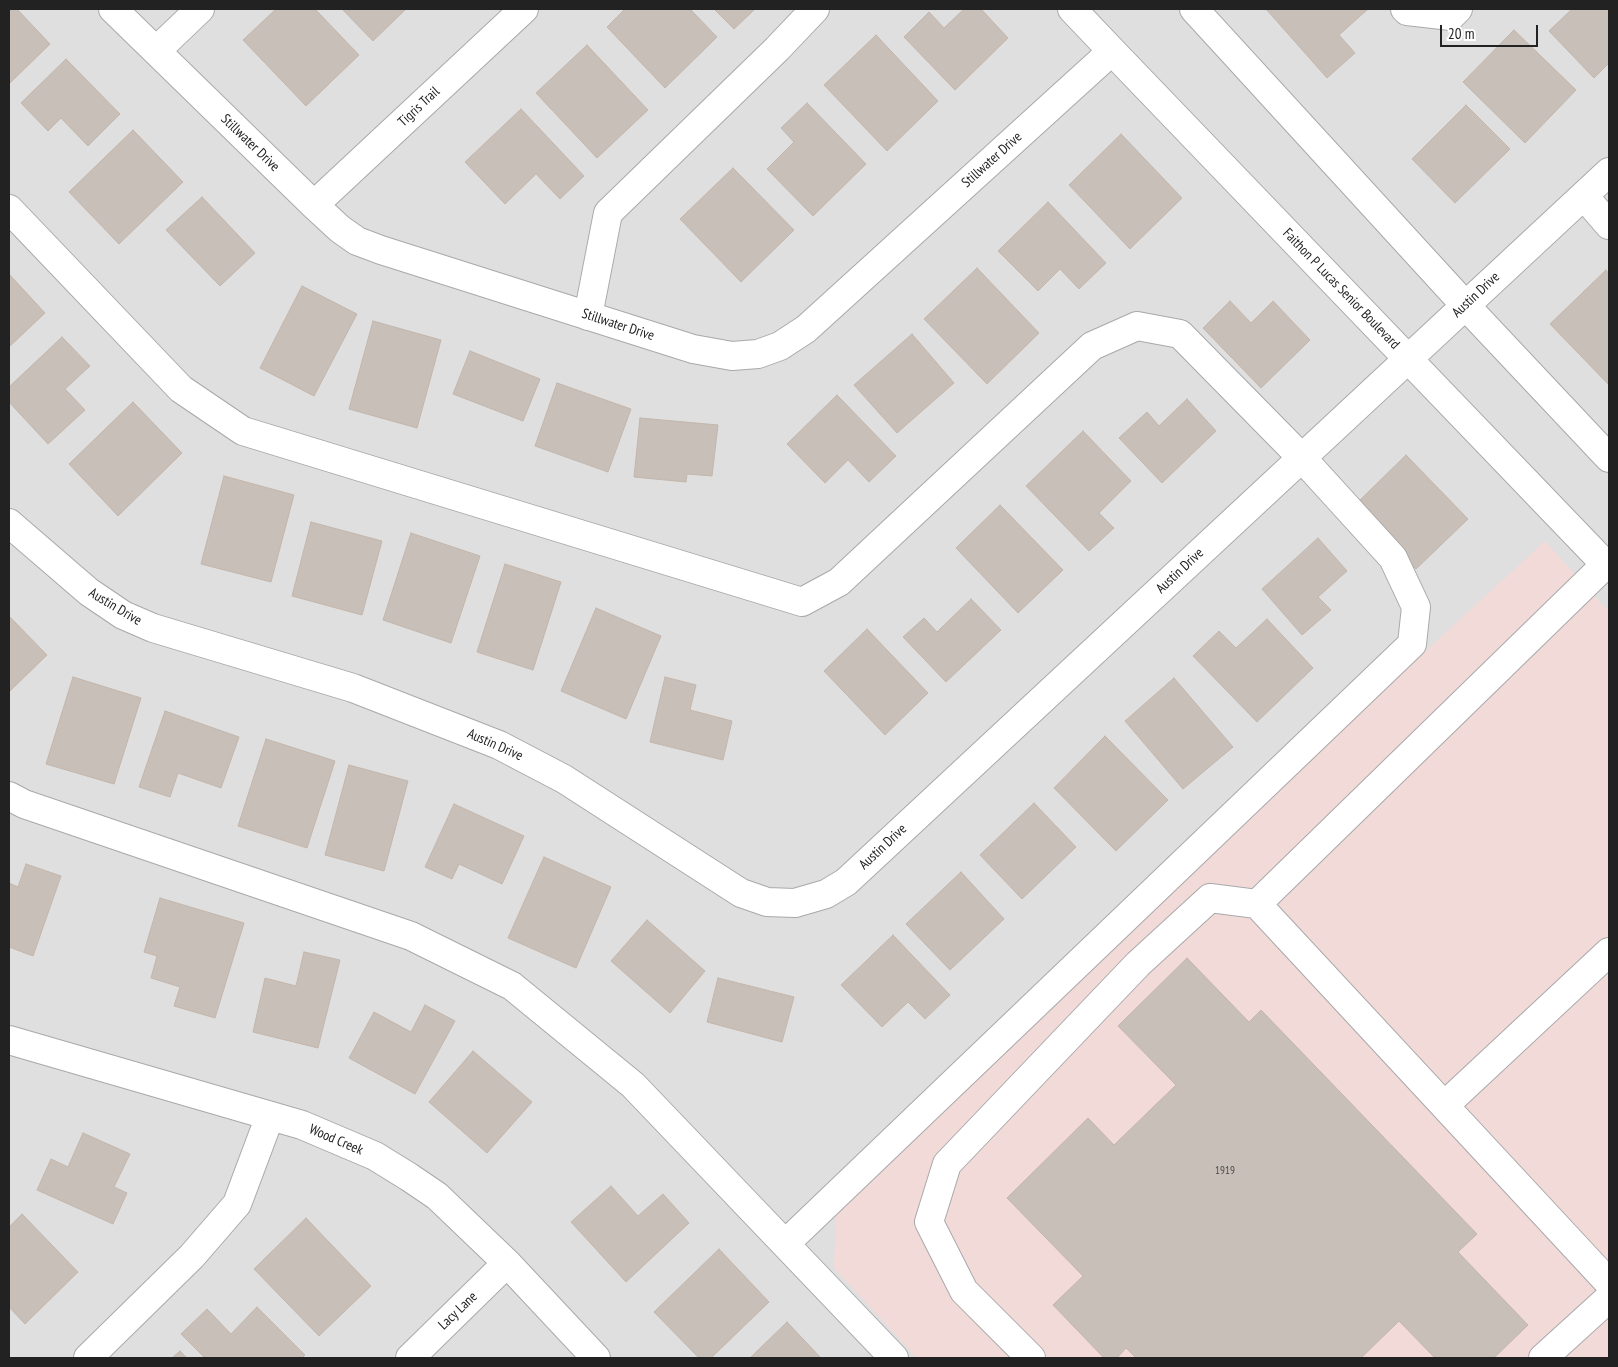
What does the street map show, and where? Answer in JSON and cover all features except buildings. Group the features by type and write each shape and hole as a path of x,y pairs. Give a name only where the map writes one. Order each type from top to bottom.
{"street":[{"name":"Stillwater Drive","path":"114,9 314,205 340,229 358,241 381,250 693,349 732,356 758,354 780,346 806,329 1112,51"},
{"path":"156,51 200,9"},
{"name":"Tigris Trail","path":"314,205 524,9"},
{"path":"588,316 608,212 816,9"},
{"name":"Faithon P Lucas Senior Boulevard","path":"1072,9 1608,566"},
{"path":"1194,9 1465,305 1609,458"},
{"path":"1406,9 1407,11 1451,16 1458,9"},
{"name":"Austin Drive","path":"9,523 89,592 123,615 153,628 354,688 499,745 564,779 741,893 767,902 795,903 826,894 846,882 1609,172"},
{"path":"1584,196 1609,224"},
{"path":"9,209 181,389 243,431 802,602 839,582 1092,346 1137,326 1180,334 1302,458 1393,558 1416,607 1412,644 784,1244"},
{"path":"1257,904 1608,566"},
{"path":"9,796 33,807 411,936 512,986 633,1085 894,1358"},
{"path":"1031,1358 964,1291 929,1222 947,1164 1138,964 1210,898 1257,904 1609,1284"},
{"path":"1445,1106 1609,952"},
{"name":"Wood Creek","path":"9,1040 302,1125 375,1156 437,1196 507,1263 596,1358"},
{"path":"88,1358 192,1256 237,1204 270,1116"},
{"name":"Lacy Lane","path":"410,1358 507,1263"},
{"path":"1543,1358 1609,1298"}],"shaded area":[{"path":"9,9 1609,9 1609,1358 9,1358"},
{"path":"1545,541 1609,612 1609,1358 917,1358 834,1268 837,1193"}]}
